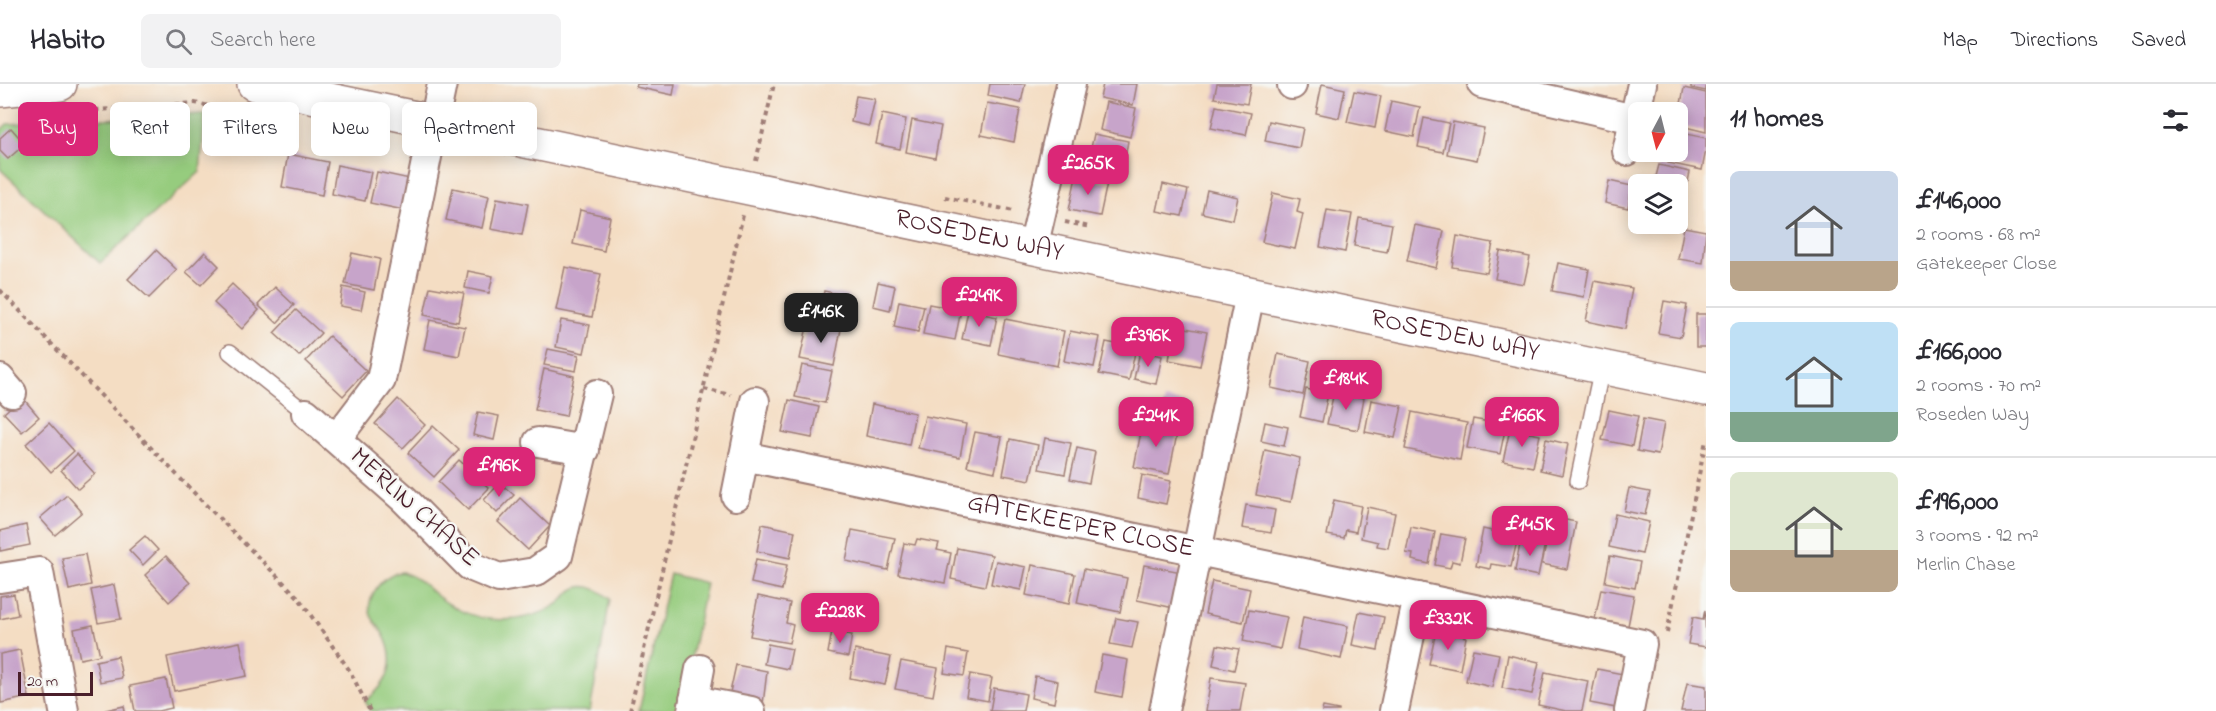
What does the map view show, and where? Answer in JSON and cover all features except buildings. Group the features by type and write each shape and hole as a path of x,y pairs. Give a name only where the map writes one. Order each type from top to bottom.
{"street":[{"name":"MERLIN CHASE","path":"438,102 442,84"},
{"path":"1033,248 1071,84"},
{"path":"1482,84 1628,118"},
{"path":"1638,102 1642,84"},
{"path":"0,90 59,99"},
{"name":"ROSEDEN WAY","path":"254,99 402,118"},
{"path":"1627,151 1628,146"},
{"name":"ROSEDEN WAY","path":"537,150 748,208 1033,248 1706,389"},
{"name":"MERLIN CHASE","path":"337,438 381,380 427,156"},
{"path":"1164,711 1250,294"},
{"name":"MERLIN CHASE","path":"306,413 337,438 404,500 470,566 499,578 535,572 558,556 597,394"},
{"path":"736,496 755,401"},
{"path":"538,442 585,450"},
{"name":"GATEKEEPER CLOSE","path":"744,456 1642,644"},
{"path":"0,578 39,572 64,711"},
{"path":"1394,711 1418,597"},
{"path":"1629,711 1642,644"},
{"path":"700,669 693,706 752,711"}],"lane":[{"path":"230,352 306,413"},
{"path":"1578,481 1602,367"}],"path":[{"path":"630,711 748,208 774,84"},
{"path":"59,99 195,103 254,99"},
{"path":"732,215 748,208"},
{"path":"0,290 201,500 298,597 350,671 370,711"},
{"path":"1642,644 1667,638 1706,440"}],"green space":[{"path":"202,114 200,172 100,263 0,169 0,131 7,124 18,123 18,156 98,156 98,119 110,119 110,156 190,156 190,115"},
{"path":"402,572 417,579 455,608 487,619 510,620 535,615 558,604 579,587 590,587 606,595 610,599 590,711 371,711 365,701 386,679 390,652 382,632 371,615 370,602 377,587 385,579 392,574"},
{"path":"670,574 706,583 680,711 639,711"}]}
